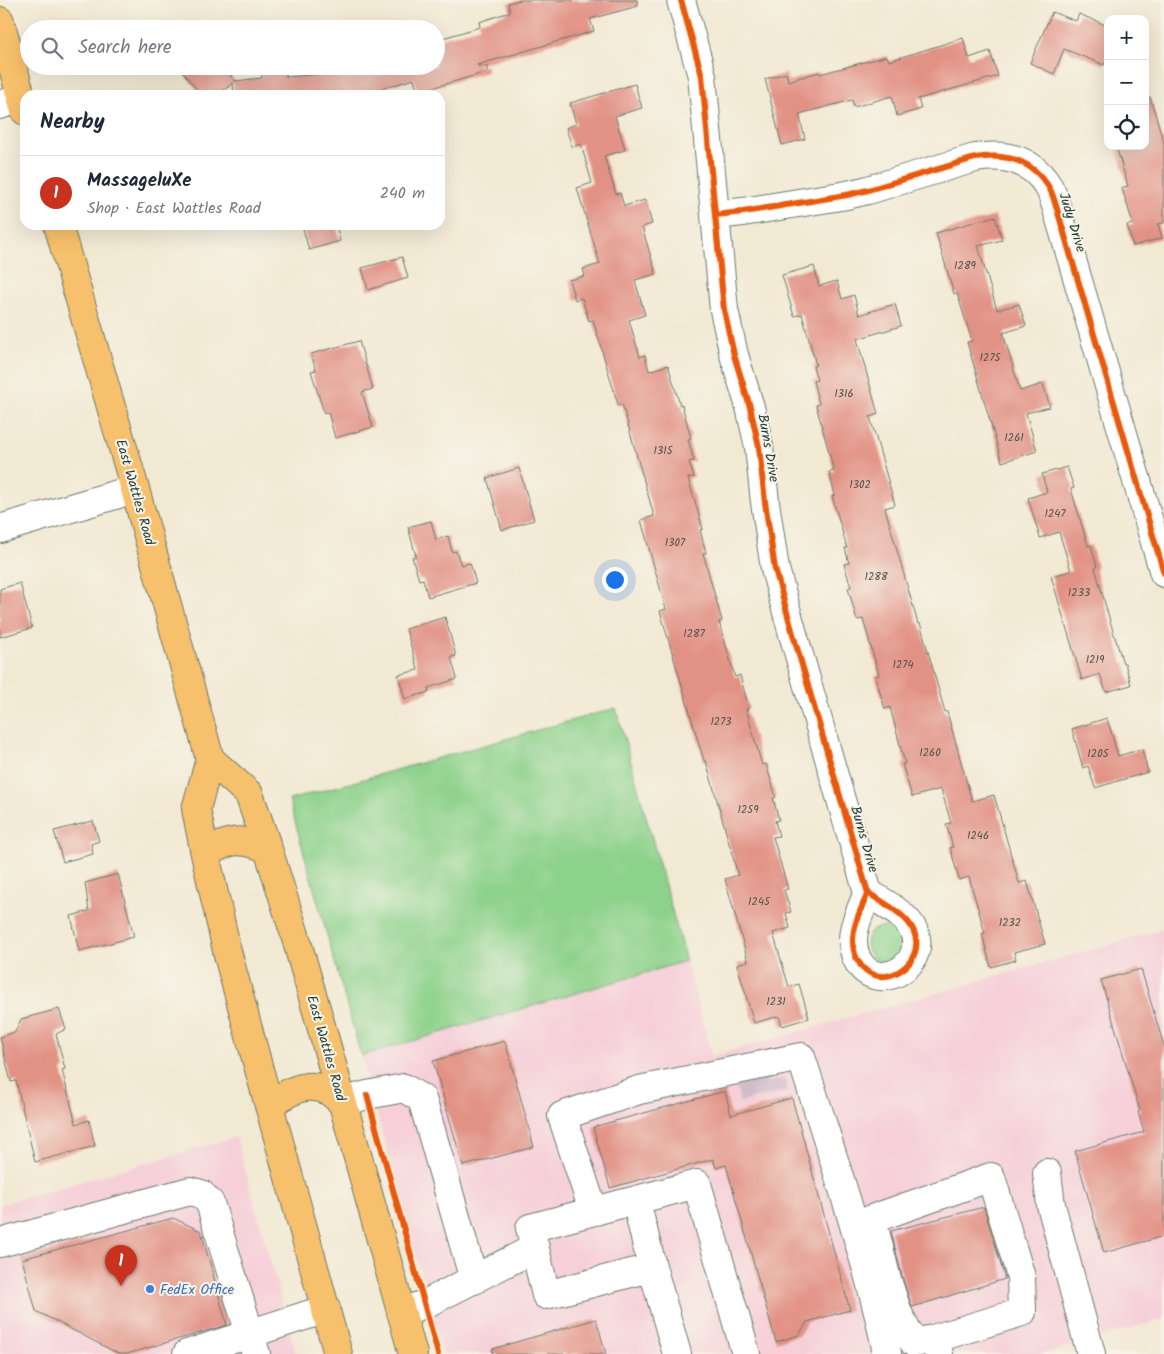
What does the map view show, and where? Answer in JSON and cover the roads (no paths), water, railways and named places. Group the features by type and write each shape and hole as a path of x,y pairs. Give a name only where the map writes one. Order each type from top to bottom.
{"main road":[{"path":"0,21 15,105"},
{"name":"East Wattles Road","path":"59,230 135,488 210,759 248,794 268,849 295,935 413,1354"},
{"path":"210,759 196,809 205,854 228,955 268,1106 338,1354"},
{"path":"205,854 231,841 254,843 268,849"},
{"path":"268,1106 279,1097 302,1087 317,1088 329,1092 342,1102"}],"street":[{"name":"Burns Drive","path":"681,0 702,76 724,310 759,447 775,569 868,893"},
{"name":"Judy Drive","path":"715,215 847,195 975,158 991,156 1004,156 1016,159 1040,175 1050,188 1057,209 1164,573"},
{"path":"0,528 77,507 135,488"},
{"path":"596,1211 588,1198 562,1116 639,1090 801,1057 860,1243 882,1326 887,1354 885,1354"},
{"path":"342,1102 404,1088 422,1099 474,1280"},
{"path":"1047,1173 1051,1204 1091,1354"},
{"path":"991,1177 1021,1277 1022,1312 928,1345 898,1313 887,1280 872,1219 991,1177"},
{"path":"653,1270 639,1271 546,1295 530,1228 697,1184 746,1354"},
{"path":"0,1243 190,1191 201,1194 210,1203 253,1344"},
{"path":"636,1201 677,1354"},
{"path":"401,1312 425,1304 536,1248"},
{"path":"187,1354 253,1344 326,1309"}],"place":[{"name":"MassageluXe","path":"121,1286"},
{"name":"FedEx Office","path":"150,1289"}]}
